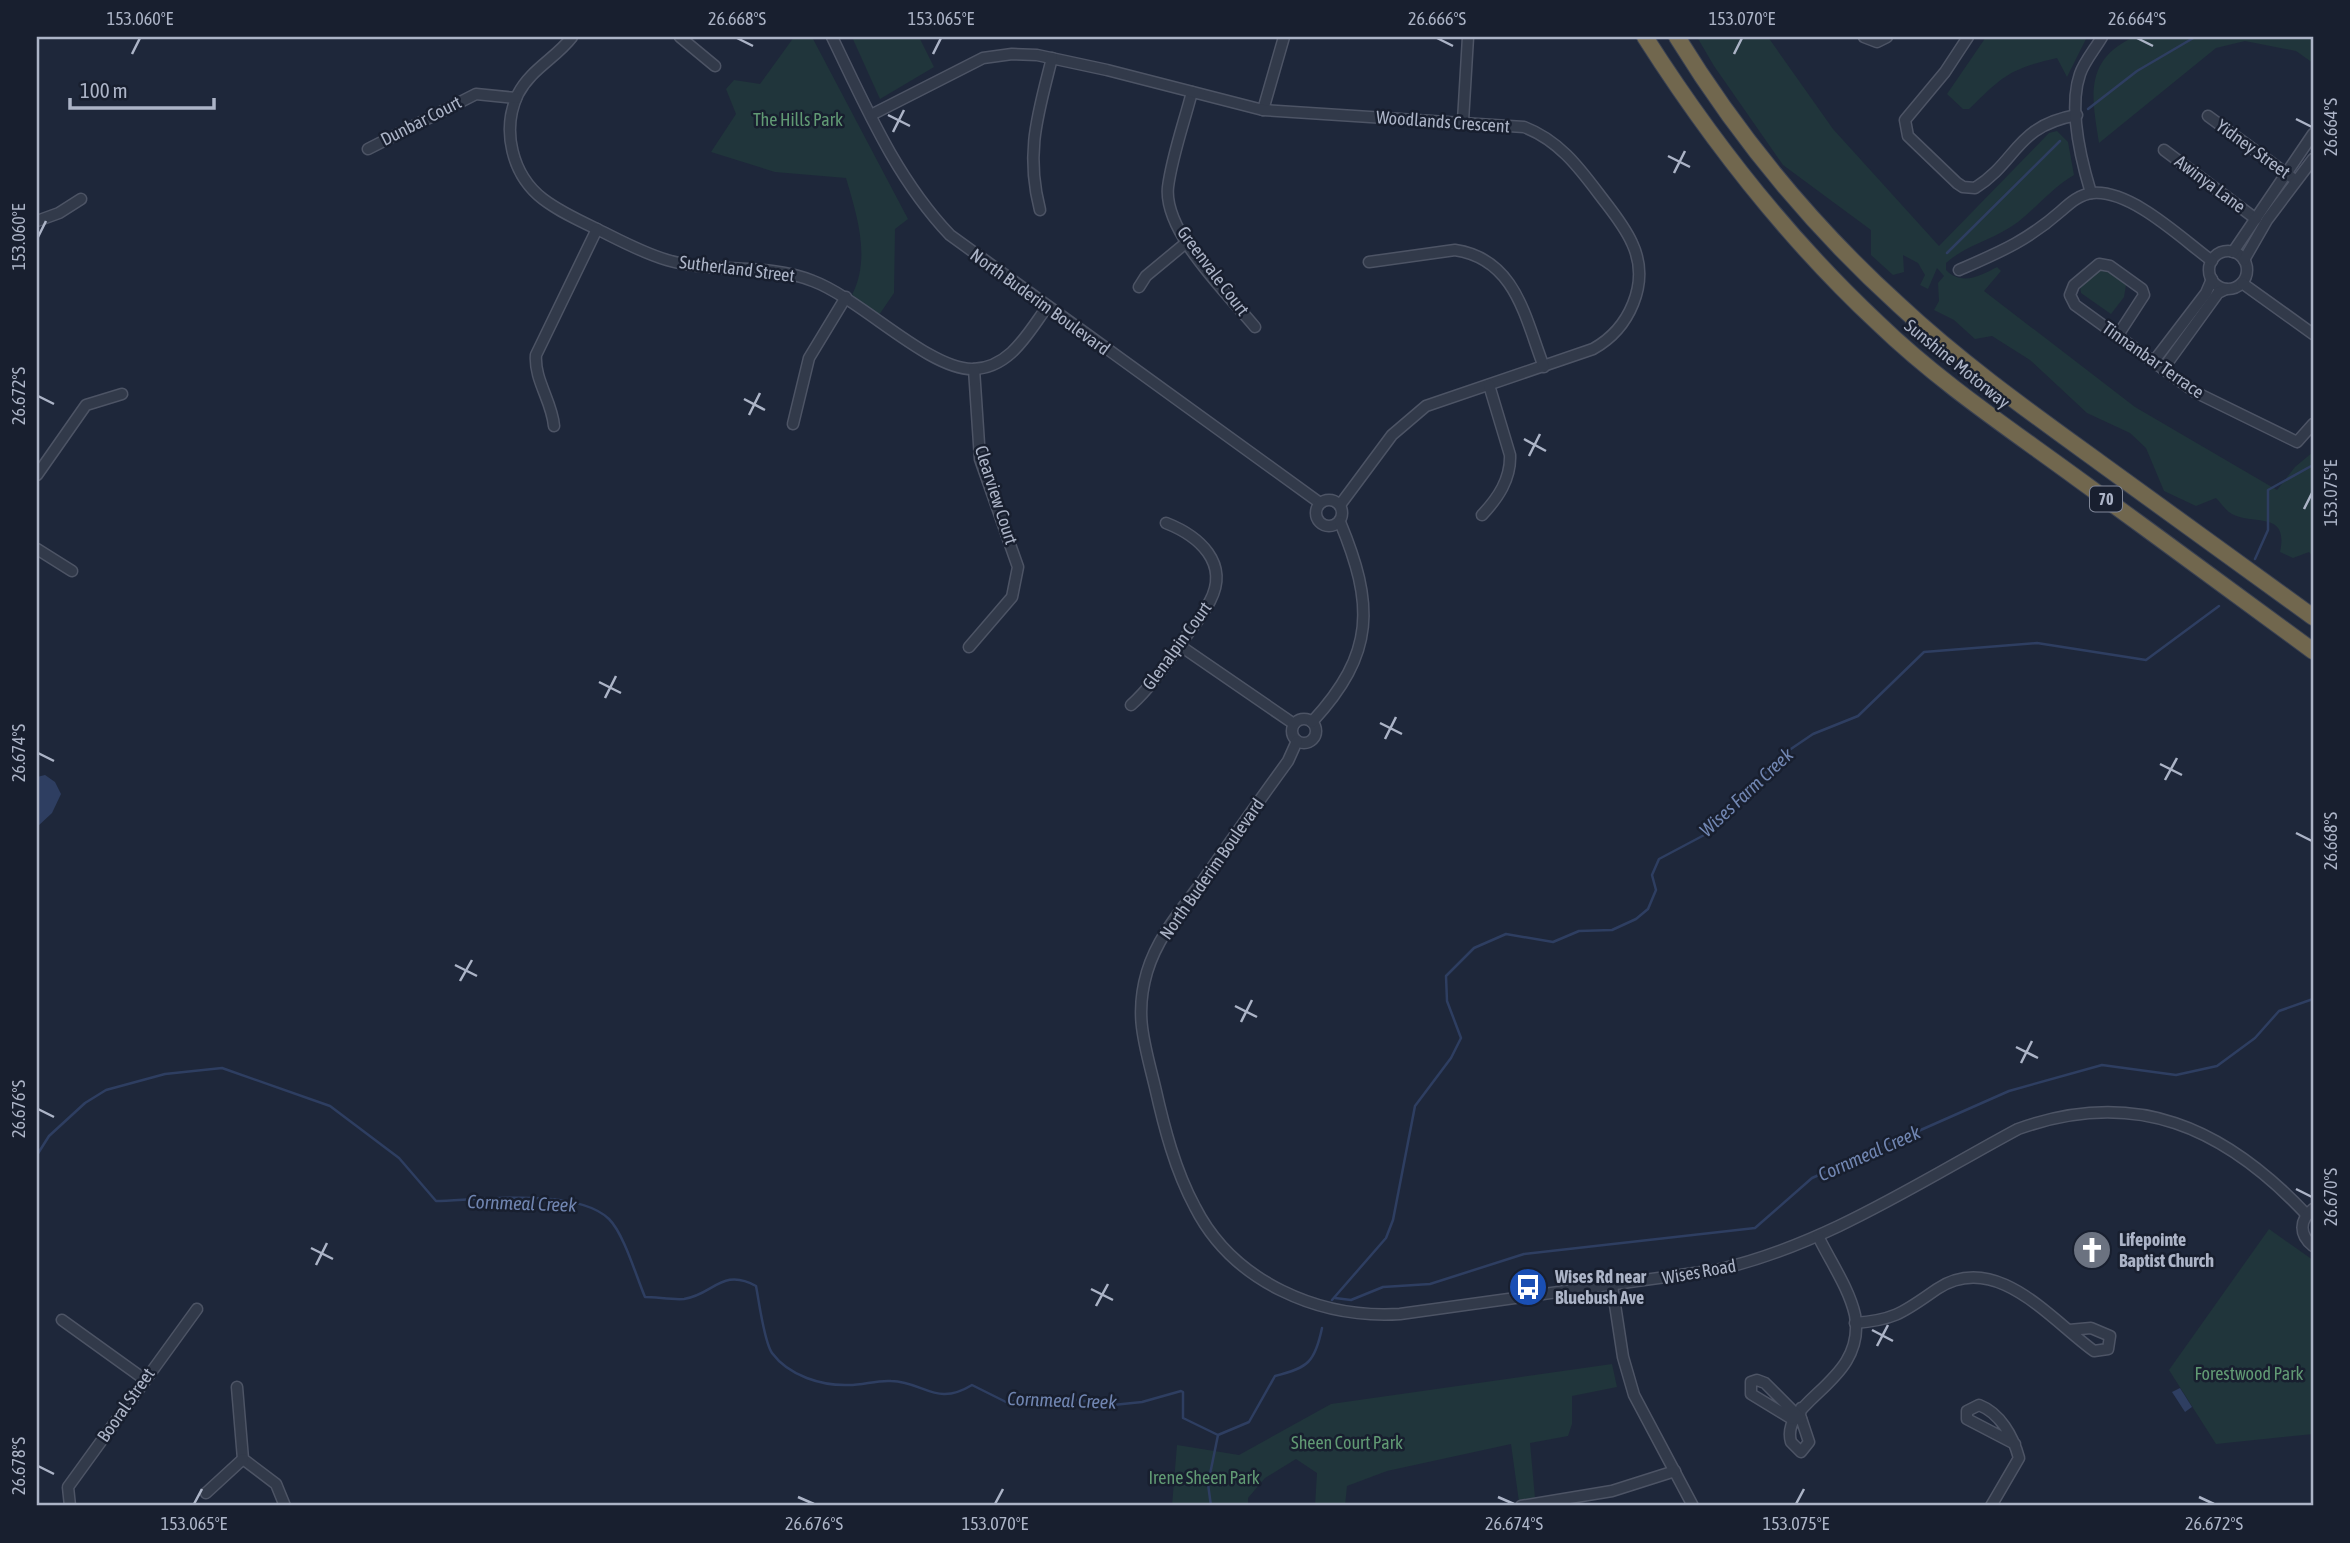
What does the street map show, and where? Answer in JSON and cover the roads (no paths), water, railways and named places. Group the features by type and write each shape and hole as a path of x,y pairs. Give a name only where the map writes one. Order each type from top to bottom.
{"highway":[{"name":"Sunshine Motorway","path":"1645,37 1711,137 1753,191 1801,246 1878,324 1978,406 2313,651"},
{"name":"Sunshine Motorway","path":"1676,37 1760,156 1830,238 1897,304 2020,404 2313,617"}],"street":[{"name":"Sutherland Street","path":"572,37 532,74 516,98 510,136 513,153 524,178 543,199 597,229 667,260 780,271 810,280 846,297 940,362 974,369"},
{"path":"680,37 715,66"},
{"name":"North Buderim Boulevard","path":"832,37 897,168 934,219 968,250 1320,503"},
{"path":"1263,110 1284,37"},
{"path":"1463,121 1468,37"},
{"path":"1864,37 1877,42 1887,37"},
{"path":"1968,37 1940,79 1905,120 1908,136 1957,183 1963,187 1975,188 2033,130 2057,118 2077,115"},
{"path":"2091,193 2077,115 2080,74 2102,37"},
{"name":"Woodlands Crescent","path":"871,115 983,58 1012,54 1052,58 1263,110 1524,127 1547,138 1578,165 1634,245 1639,284 1634,302 1623,323 1613,336 1593,349 1426,406 1392,435 1340,505"},
{"path":"1040,210 1034,187 1033,138 1052,58"},
{"name":"Greenvale Court","path":"1192,92 1168,188 1170,211 1186,242 1255,327"},
{"name":"Dunbar Court","path":"368,149 465,98 487,93 516,98"},
{"name":"Yidney Street","path":"2208,116 2298,182"},
{"path":"2233,252 2313,134"},
{"name":"Awinya Lane","path":"2164,150 2256,219"},
{"path":"2163,369 2218,293 2242,283 2247,275 2244,260 2267,220 2313,159"},
{"path":"1959,270 2023,242 2073,200 2091,193 2111,195 2143,209 2212,261"},
{"path":"37,221 59,213 81,199"},
{"path":"554,426 551,405 537,371 536,355 597,229"},
{"path":"1139,287 1146,275 1186,242"},
{"path":"1369,262 1447,250 1469,252 1492,264 1512,287 1544,367"},
{"path":"2154,361 2206,293 2212,279 2212,261 2222,252 2233,252 2244,260"},
{"name":"Tinnanbar Terrace","path":"2118,335 2142,303 2142,289 2110,266 2099,264 2074,285 2070,295 2075,305 2195,392 2297,442 2313,424"},
{"path":"2212,279 2226,289"},
{"path":"2242,283 2313,334"},
{"path":"793,424 809,358 846,297"},
{"path":"974,369 992,365 1010,355 1047,307"},
{"name":"Clearview Court","path":"969,647 1012,597 1018,567 980,459 974,369"},
{"path":"1482,515 1494,502 1511,466 1489,384"},
{"path":"37,475 86,405 122,394"},
{"path":"1312,722 1327,706 1352,667 1364,621 1360,573 1340,522 1340,505 1329,500 1320,503 1315,513 1320,523 1330,527 1340,522"},
{"name":"Glenalpin Court","path":"1130,705 1143,694 1211,600 1216,574 1213,559 1196,537 1166,523"},
{"path":"37,550 72,571"},
{"path":"1179,646 1294,724"},
{"path":"1300,719 1312,722 1316,728 1314,739 1304,743 1297,741 1292,731 1294,724 1300,719"},
{"name":"North Buderim Boulevard","path":"1155,1086 1142,1044 1140,1015 1151,961 1163,936 1288,761 1297,741"},
{"name":"Wises Road","path":"1155,1086 1163,1124 1195,1209 1234,1258 1267,1283 1294,1298 1340,1311 1381,1315 1612,1285 1753,1262 1818,1236 2018,1129 2045,1119 2091,1111 2139,1113 2196,1130 2223,1145 2310,1211"},
{"path":"2310,1211 2303,1221 2303,1235 2313,1246"},
{"path":"1798,1416 1757,1398 1750,1392 1751,1382 1758,1380 1767,1385 1798,1416 1807,1434 1790,1440 1789,1428 1798,1416 1841,1372 1852,1349 1855,1324 1849,1297 1818,1236"},
{"path":"1855,1324 1894,1318 1940,1287 1976,1278 1994,1280 2015,1289 2069,1331"},
{"path":"1612,1285 1623,1357 1634,1395 1693,1506"},
{"name":"Booral Street","path":"70,1506 68,1488 197,1309"},
{"path":"62,1320 144,1379"},
{"path":"1757,1398 1767,1385"},
{"path":"237,1387 243,1459 276,1484 285,1506"},
{"path":"1991,1506 2019,1458 2015,1444"},
{"path":"206,1493 243,1459"},
{"path":"1523,1506 1612,1491 1675,1471"}],"water":[{"path":"45,775 55,782 61,794 52,813 37,827 37,777"},
{"path":"2180,1388 2192,1407 2185,1412 2172,1392"}],"waterway":[{"path":"2088,109 2137,71 2195,37"},
{"path":"1947,253 2060,141"},
{"name":"Wises Farm Creek","path":"2255,559 2268,530 2268,490 2313,465"},
{"name":"Wises Farm Creek","path":"1332,1300 1386,1238 1393,1220 1415,1106 1451,1058 1461,1038 1447,1001 1446,976 1474,948 1506,934 1553,942 1579,931 1612,930 1636,919 1648,909 1656,890 1652,875 1659,859 1708,833 1742,801 1779,757 1813,734 1858,716 1924,652 2037,643 2146,660 2219,606"},
{"name":"Cornmeal Creek","path":"1335,1298 1351,1300 1383,1287 1430,1284 1524,1254 1755,1228 1812,1178 2009,1091 2102,1065 2176,1075 2217,1066 2255,1038 2279,1011 2313,999"},
{"name":"Cornmeal Creek","path":"37,1155 49,1136 85,1103 106,1090 165,1074 222,1068 330,1106 399,1158 436,1201 551,1199 594,1209 609,1219 620,1235 645,1297 694,1297 734,1279 756,1286 764,1331 772,1353 787,1368 828,1384 903,1382 940,1394 960,1391 972,1385 1006,1402 1062,1398 1113,1405 1142,1402 1181,1391 1183,1418 1218,1435 1249,1422 1275,1376 1295,1370 1308,1362 1316,1349 1322,1328"},
{"path":"1211,1506 1208,1484 1218,1435"}],"place":[{"name":"Lifepointe Baptist Church","path":"2092,1250"},
{"name":"Wises Rd near Bluebush Ave","path":"1528,1287"}],"park label":[{"name":"The Hills Park","path":"798,120"},
{"name":"Forestwood Park","path":"2249,1374"},
{"name":"Sheen Court Park","path":"1347,1443"},
{"name":"Irene Sheen Park","path":"1204,1478"}]}
